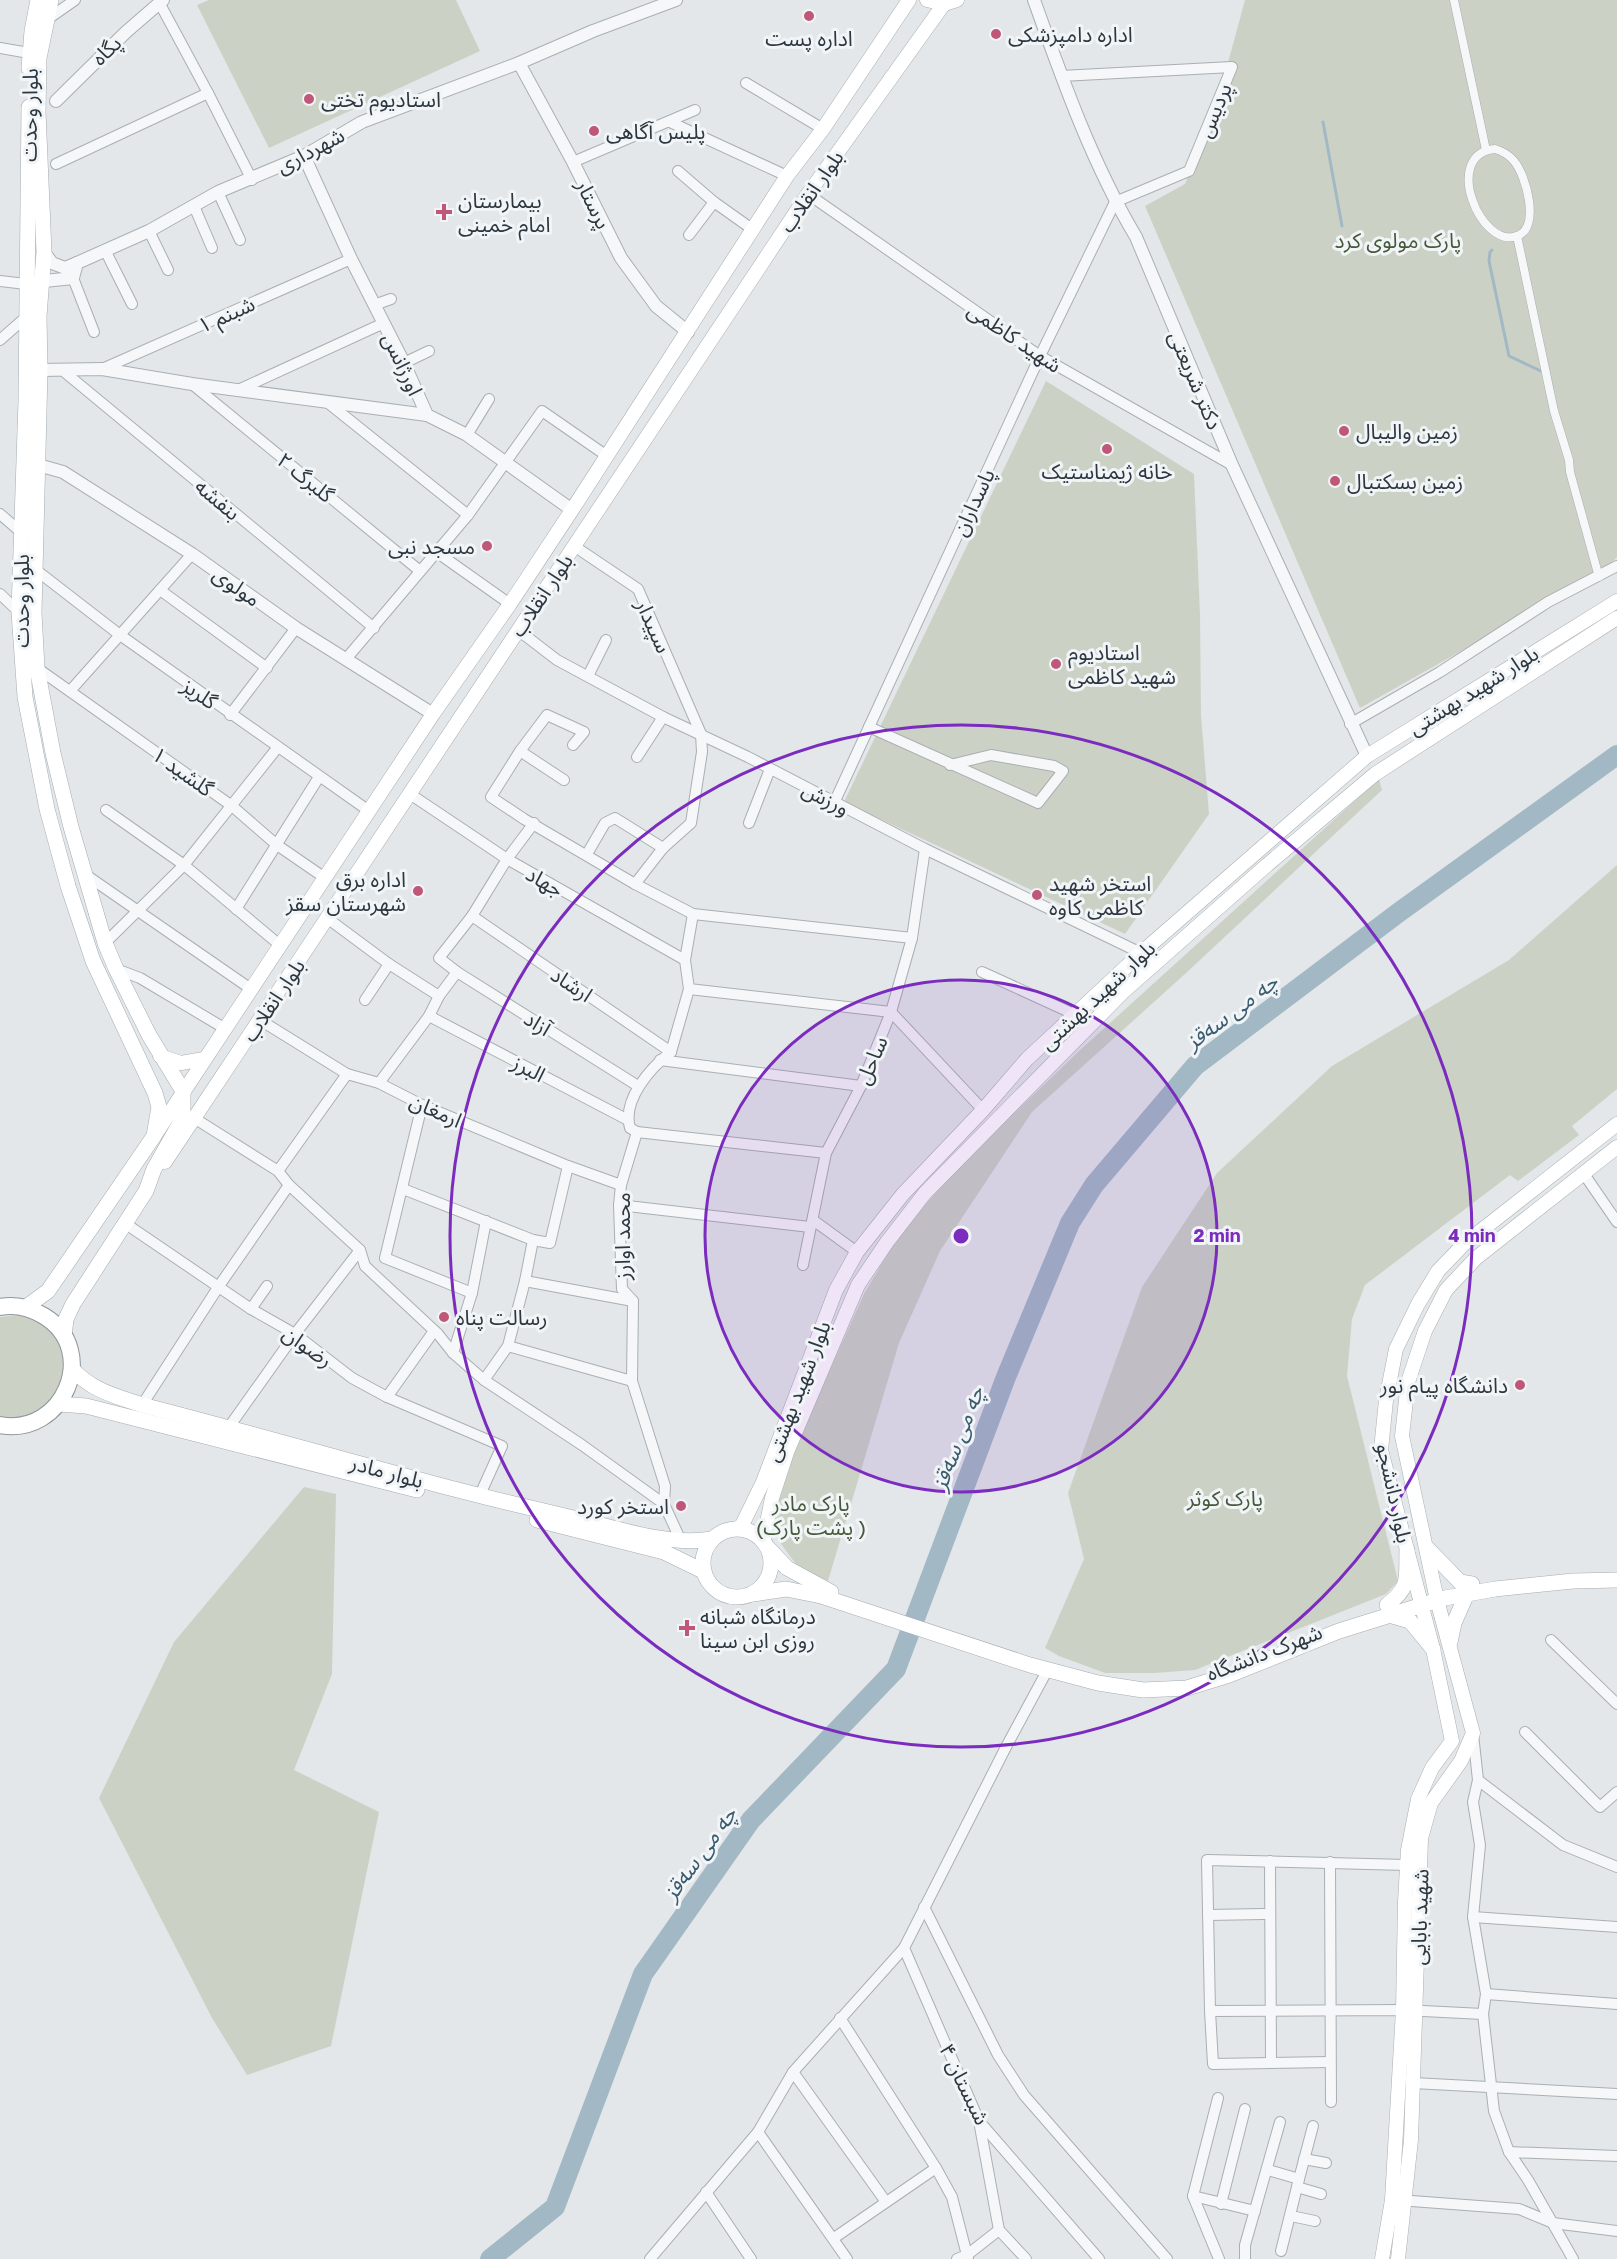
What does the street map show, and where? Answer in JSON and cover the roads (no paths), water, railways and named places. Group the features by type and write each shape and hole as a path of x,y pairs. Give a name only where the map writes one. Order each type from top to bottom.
{"highway":[{"path":"0,1307 26,1307 48,1318 64,1336 70,1352 72,1369 69,1387 59,1404 49,1414 36,1422 22,1426 2,1427"}],"main road":[{"name":"بلوار وحدت","path":"26,1307 48,1291 131,1171 154,1136 159,1107 93,961 68,886 47,809 25,697 19,612 26,400 29,53 38,0"},
{"name":"بلوار وحدت","path":"51,0 39,58 38,101 44,252 39,316 40,370 34,613 37,668 53,753 105,943 164,1061"},
{"name":"بلوار انقلاب","path":"154,1136 432,714 510,604 572,510 787,176 823,129 909,0"},
{"path":"927,0 951,2"},
{"name":"بلوار انقلاب","path":"64,1336 66,1319 73,1304 518,630 808,194 951,2"},
{"path":"688,332 697,361"},
{"name":"بلوار شهید بهشتی","path":"737,1529 742,1525 763,1482 836,1290 857,1252 903,1194 983,1110 1027,1059 1141,953 1367,756 1617,601"},
{"name":"بلوار شهید بهشتی","path":"766,1545 772,1498 787,1452 858,1285 887,1242 925,1193 1123,992 1267,865 1375,774 1617,618"},
{"path":"1367,756 1375,774"},
{"path":"351,838 347,857 361,867"},
{"path":"164,1061 181,1063 204,1059"},
{"path":"148,1080 152,1083 165,1078 164,1061"},
{"path":"164,1061 183,1091"},
{"name":"بلوار انقلاب","path":"146,1191 154,1169 179,1125 183,1110 183,1091"},
{"name":"بلوار دانشجو","path":"1419,1601 1382,1450 1386,1400 1396,1349 1438,1270 1464,1244 1617,1124"},
{"name":"بلوار دانشجو","path":"1437,1596 1402,1436 1408,1382 1425,1331 1446,1290 1476,1258 1617,1148"},
{"name":"بلوار مادر","path":"72,1369 85,1383 142,1405 479,1497 645,1534 696,1542 712,1539"},
{"name":"بلوار مادر","path":"59,1404 86,1406 664,1552 703,1571"},
{"path":"1382,1435 1402,1436"},
{"path":"830,1595 787,1568 755,1534 737,1529 719,1533 705,1548 702,1560 703,1571 707,1581 723,1595 733,1598 786,1588 830,1595 1031,1661 1048,1669 1113,1686 1143,1690 1187,1688 1229,1676 1387,1610 1437,1596 1469,1589 1616,1578"},
{"path":"753,1594 768,1578 771,1568 766,1545"},
{"path":"1427,1548 1469,1589"},
{"path":"1387,1610 1402,1593 1405,1584 1407,1550"},
{"path":"1450,1642 1454,1623 1469,1589"},
{"path":"1437,1596 1473,1733"},
{"name":"شهید بابایی","path":"1382,2258 1399,2200 1413,2083 1407,1865 1418,1799 1432,1768 1452,1741 1433,1648 1419,1601"},
{"path":"1387,1610 1410,1621 1433,1648"},
{"name":"شهرک دانشگاه","path":"1031,1661 1112,1677 1168,1680 1196,1677 1214,1673 1387,1610"},
{"name":"شهید بابایی","path":"1402,2259 1399,2200 1421,1838 1431,1803 1461,1761 1473,1733"}],"street":[{"path":"45,21 75,0"},
{"name":"شهرداری","path":"77,263 149,231 218,192 252,180 304,156 362,122 519,63 593,31 676,0"},
{"name":"دکتر شریعتی","path":"1034,0 1061,76 1115,202 1136,237 1232,465 1350,724 1367,756"},
{"path":"1454,0 1486,150"},
{"path":"162,2 252,180"},
{"name":"پگاه","path":"56,100 126,32 162,2"},
{"path":"0,48 29,53"},
{"name":"پرستار","path":"519,63 573,162 621,258 656,306 688,332"},
{"name":"پردیس","path":"1061,76 1232,67 1189,171 1115,202"},
{"path":"746,83 823,129"},
{"path":"56,164 208,93"},
{"path":"573,162 695,110"},
{"path":"670,122 787,176"},
{"path":"1486,150 1503,151 1515,162 1525,183 1530,202 1530,221 1517,236 1510,238 1494,232 1479,215 1472,198 1468,175 1478,154 1486,150"},
{"name":"اورژانس","path":"304,156 351,259 428,415 467,435 572,510"},
{"path":"678,171 714,202 752,229"},
{"path":"218,192 240,240"},
{"name":"شهید کاظمی","path":"808,194 1040,356 1232,465"},
{"path":"689,235 714,202"},
{"name":"پاسداران","path":"834,802 1040,356 1115,202"},
{"path":"194,206 212,248"},
{"path":"149,231 168,270"},
{"path":"1517,236 1554,411 1599,577"},
{"path":"105,250 132,304"},
{"path":"44,252 52,263 65,268 77,263"},
{"name":"شبنم ۱","path":"102,369 351,259"},
{"path":"77,263 73,278 94,332"},
{"path":"0,281 26,284 73,278"},
{"path":"374,305 391,299"},
{"path":"0,340 25,318"},
{"path":"238,390 384,323"},
{"path":"404,363 429,351"},
{"path":"40,370 102,369 192,384 428,415"},
{"name":"بنفشه","path":"62,370 374,628"},
{"name":"گلبرگ ۲","path":"192,384 420,571"},
{"path":"467,435 489,399"},
{"path":"327,402 468,515"},
{"path":"346,659 374,628 435,551 468,515 542,411 607,456"},
{"name":"مولوی","path":"38,465 63,472 192,554 296,628 432,714"},
{"path":"0,514 22,533"},
{"name":"سپیدار","path":"574,546 638,589 701,734"},
{"path":"435,551 510,604"},
{"path":"70,692 192,554"},
{"path":"1350,724 1440,672 1548,602 1617,566"},
{"name":"گلریز","path":"36,570 230,715 369,811"},
{"path":"160,590 267,668"},
{"path":"0,594 19,612"},
{"path":"230,715 296,628"},
{"name":"ورزش","path":"518,630 557,660 663,717 701,734 925,849 1141,953"},
{"path":"588,676 606,639"},
{"name":"گلشید ۱","path":"37,668 232,806 277,845 325,878"},
{"path":"573,745 584,732 547,715 520,751 491,797 635,884 693,914 912,938"},
{"path":"637,757 663,717"},
{"path":"869,727 950,765 1038,802 1064,771 1054,766 991,755 950,765"},
{"path":"635,884 663,848 692,823 702,753 701,734"},
{"path":"105,943 184,865 278,747"},
{"path":"520,751 564,780"},
{"path":"749,823 770,769"},
{"path":"236,909 319,777"},
{"name":"جهاد","path":"410,794 507,859 685,960"},
{"path":"106,810 184,865 281,946"},
{"path":"587,854 604,823 615,819 663,848"},
{"path":"472,916 507,859 534,824"},
{"name":"ساحل","path":"802,1265 825,1153 861,1086 891,1012 912,938 925,849"},
{"path":"84,873 251,989"},
{"path":"693,914 685,960 689,988 671,1052 660,1060 638,1086 628,1120 630,1128 637,1132 825,1153"},
{"name":"آزاد","path":"472,916 439,958 457,972 638,1086"},
{"name":"ارشاد","path":"472,916 671,1052"},
{"path":"327,918 389,964 439,996"},
{"path":"365,1000 389,964"},
{"path":"116,969 140,978 224,1028"},
{"path":"379,1083 429,1016 439,996 457,972"},
{"path":"982,972 1076,1015"},
{"path":"689,988 891,1012 983,1110"},
{"name":"البرز","path":"429,1016 628,1120"},
{"name":"ارمغان","path":"260,1020 347,1074 379,1083 422,1105 568,1166 621,1185"},
{"path":"660,1060 861,1086"},
{"path":"278,1171 347,1074"},
{"path":"422,1105 385,1258 472,1293"},
{"path":"194,1118 278,1171 289,1185 360,1250 365,1266 434,1331 453,1353 484,1380 582,1445 664,1504 681,1540"},
{"name":"محمد اوارز","path":"637,1132 621,1185 619,1205 622,1289 633,1301 632,1381 665,1486 664,1504"},
{"path":"403,1189 533,1240 550,1243 568,1166"},
{"path":"1584,1174 1617,1222"},
{"path":"142,1405 219,1286 289,1185"},
{"path":"619,1205 812,1223 857,1252"},
{"path":"453,1353 472,1293 486,1221"},
{"name":"رضوان","path":"126,1224 251,1309 295,1334 352,1378 387,1397 502,1446 479,1497"},
{"path":"484,1380 508,1346 533,1240"},
{"path":"229,1427 295,1334 360,1250"},
{"path":"525,1281 633,1301"},
{"path":"251,1309 267,1286"},
{"path":"387,1397 434,1331"},
{"path":"508,1346 632,1381"},
{"path":"1551,1640 1617,1704"},
{"path":"650,2259 758,2132 793,2072 904,1948 1048,1669"},
{"path":"1525,1732 1600,1807 1617,1792"},
{"path":"1473,1733 1478,1780 1473,1802 1480,1845 1473,1917 1486,1994 1483,2013 1494,2111 1509,2152 1573,2259"},
{"path":"1478,1780 1563,1845 1617,1867"},
{"path":"1330,2062 1213,2064 1207,1860 1407,1865"},
{"path":"1270,1861 1271,2063"},
{"path":"1330,1862 1331,2102"},
{"path":"924,1907 998,2055 1024,2096 1167,2259"},
{"path":"1208,1915 1264,1914"},
{"path":"1473,1917 1617,1927"},
{"name":"شبستان ۴","path":"904,1948 979,2121 1099,2259"},
{"path":"1486,1994 1617,2004"},
{"path":"1210,2011 1410,2010 1483,2013"},
{"path":"840,2018 936,2168 952,2197 964,2258 999,2230"},
{"path":"793,2072 886,2202"},
{"path":"1413,2083 1617,2094"},
{"path":"1218,2098 1193,2196 1219,2259"},
{"path":"1221,2204 1245,2109"},
{"path":"979,2121 999,2230 1026,2259"},
{"path":"1245,2259 1245,2245 1280,2122"},
{"path":"1281,2251 1312,2126"},
{"path":"758,2132 847,2259"},
{"path":"1509,2152 1617,2156"},
{"path":"1304,2160 1326,2163"},
{"path":"834,2238 936,2168"},
{"path":"1268,2170 1321,2194"},
{"path":"706,2192 751,2259"},
{"path":"1193,2196 1255,2211"},
{"path":"1399,2200 1519,2209 1553,2223 1617,2231"},
{"path":"1291,2216 1315,2221"},
{"path":"1382,2258 1402,2259"}],"waterway":[{"path":"1323,122 1342,226"},
{"path":"1492,250 1489,261 1509,356 1545,373"},
{"name":"چە می سەقز","path":"490,2259 555,2207 643,1974 751,1820 896,1669 1006,1377 1070,1223 1094,1185 1195,1066 1398,913 1617,755"}],"place":[{"name":"اداره پست","path":"809,16"},
{"name":"اداره دامپزشکی","path":"996,34"},
{"name":"استادیوم تختی","path":"309,99"},
{"name":"پلیس آگاهی","path":"594,131"},
{"name":"بیمارستان امام خمینی","path":"444,212"},
{"name":"زمین والیبال","path":"1344,431"},
{"name":"خانه ژیمناستیک","path":"1107,449"},
{"name":"زمین بسکتبال","path":"1335,481"},
{"name":"مسجد نبی","path":"487,546"},
{"name":"استادیوم شهید کاظمی","path":"1056,664"},
{"name":"اداره برق شهرستان سقز","path":"418,891"},
{"name":"استخر شهید کاظمی کاوه","path":"1037,895"},
{"name":"رسالت پناه","path":"444,1317"},
{"name":"دانشگاه پیام نور","path":"1520,1385"},
{"name":"استخر کورد","path":"681,1506"},
{"name":"درمانگاه شبانه روزی ابن سینا","path":"687,1628"}],"park label":[{"name":"پارک مولوی کرد","path":"1398,240"},
{"name":"پارک کوثر","path":"1225,1498"},
{"name":"پارک مادر (پشت پارک )","path":"811,1515"}]}
